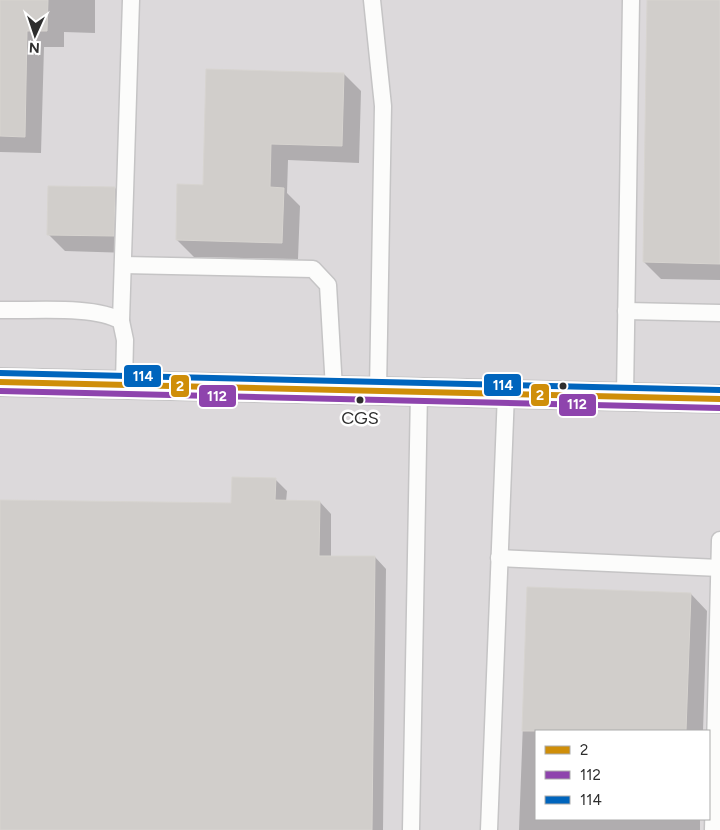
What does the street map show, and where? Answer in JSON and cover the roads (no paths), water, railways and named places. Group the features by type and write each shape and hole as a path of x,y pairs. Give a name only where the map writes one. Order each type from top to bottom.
{"main road":[{"path":"0,382 720,399"}],"lane":[{"path":"124,384 126,340 121,321 131,0"},
{"path":"372,0 383,106 378,390"},
{"path":"625,396 631,0"},
{"path":"123,265 313,269 322,276 328,285 334,389"},
{"path":"0,310 94,312 111,315 121,321"},
{"path":"626,311 720,313"},
{"path":"411,830 420,391"},
{"path":"489,830 506,393"},
{"path":"713,830 720,540"},
{"path":"500,558 720,568"}],"place":[{"name":"CGS","path":"360,400"}]}
